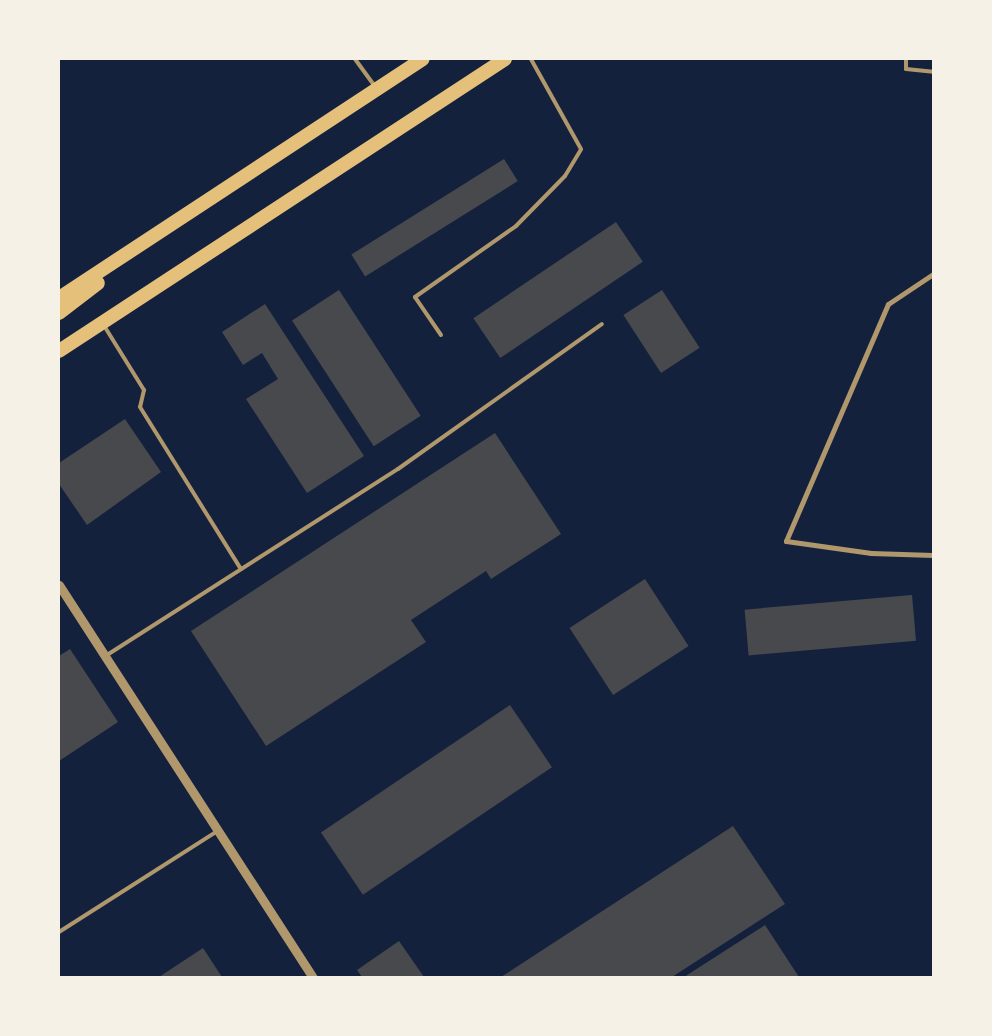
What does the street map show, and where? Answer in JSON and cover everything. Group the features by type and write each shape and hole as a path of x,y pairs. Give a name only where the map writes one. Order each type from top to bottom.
{"highway":[{"path":"59,298 422,59"},
{"path":"59,351 505,59"},
{"path":"59,313 225,189"}],"street":[{"path":"933,274 888,304 786,541 871,553 933,555"},
{"path":"59,585 108,655 313,977"}],"lane":[{"path":"355,59 376,89"},
{"path":"441,335 414,297 516,226 565,176 581,149 531,59"},
{"path":"906,59 906,69 933,72"},
{"path":"102,322 144,390 140,407 241,569"},
{"path":"108,655 398,468 602,324"},
{"path":"59,932 219,830"}],"building":[{"path":"504,159 518,181 365,276 351,254"},
{"path":"616,222 643,262 500,358 473,318"},
{"path":"339,290 421,416 374,446 292,320"},
{"path":"662,290 700,348 661,373 623,315"},
{"path":"265,304 364,456 307,493 246,399 278,379 262,353 243,365 222,332"},
{"path":"125,419 161,472 87,525 59,484 59,463"},
{"path":"495,433 561,534 491,579 486,571 411,620 426,642 266,746 191,631"},
{"path":"645,579 689,646 613,695 570,628"},
{"path":"912,595 916,641 749,655 745,610"},
{"path":"70,649 118,722 59,761 59,656"},
{"path":"510,705 552,767 363,895 321,832"},
{"path":"733,826 785,904 672,977 501,977"},
{"path":"765,925 799,977 684,977"},
{"path":"399,941 424,977 362,977 357,970"},
{"path":"203,948 222,977 159,977"}]}
